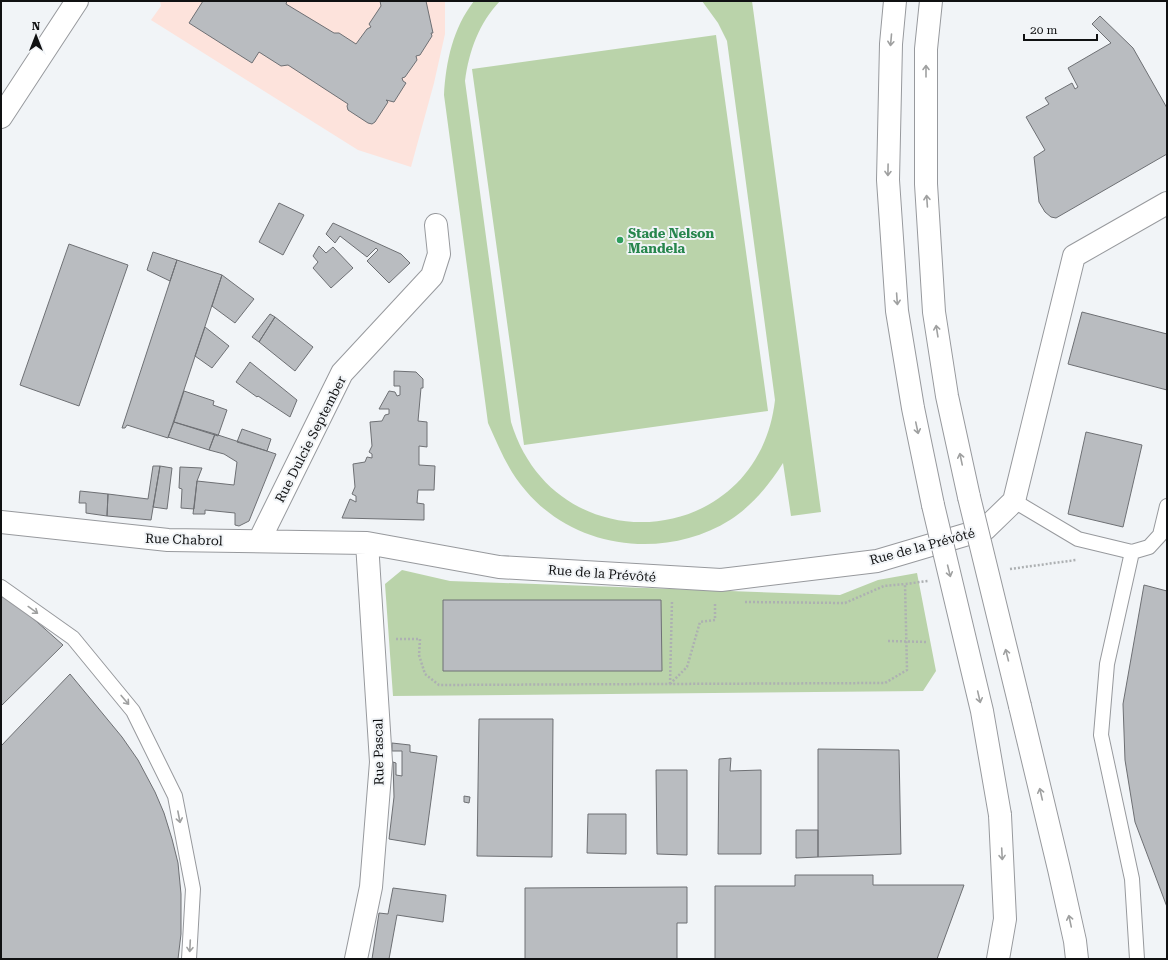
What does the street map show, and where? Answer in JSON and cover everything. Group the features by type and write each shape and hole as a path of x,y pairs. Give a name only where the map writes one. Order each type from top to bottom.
{"main road":[{"path":"1,117 77,1"},
{"path":"895,1 891,44 888,180 897,311 913,408 933,505 982,711 1000,815 1005,919 998,959"},
{"path":"931,1 926,49 926,184 934,312 947,396 969,497 1057,861 1075,941 1077,959"},
{"path":"1014,501 1074,256 1167,203"},
{"name":"Rue Dulcie September","path":"259,541 342,373 432,276 439,254 436,225"},
{"name":"Rue de la Prévôté","path":"367,543 499,567 721,580 878,561 985,529 1014,501"},
{"name":"Rue Chabrol","path":"1,522 168,540 367,543"},
{"name":"Rue Pascal","path":"356,959 371,887 381,762 367,543"}],"lane":[{"path":"1014,501 1078,539 1132,552 1149,547 1160,535 1167,506"},
{"path":"1132,552 1107,664 1100,735 1132,879 1137,959"},
{"path":"1,587 72,638 133,711 175,796 193,889 190,959"}],"path":[{"path":"1007,570 1078,560"},
{"path":"738,602 845,604 884,586 929,581"},
{"path":"373,640 420,639 419,655 425,674 439,685 885,683 907,670 905,584"},
{"path":"670,684 672,602 679,602"},
{"path":"708,602 722,602"},
{"path":"670,684 687,667 700,622 715,620 715,602"},
{"path":"888,641 927,642"}],"shaded area":[{"path":"160,1 445,1 445,34 434,83 411,167 358,150 151,20 161,6"}],"green space":[{"path":"474,1 500,1 486,19 476,38 469,59 465,81 511,422 534,469 568,501 609,518 653,522 696,511 733,487 761,450 775,400 727,41 718,23 702,1 752,1 821,512 791,516 783,463 766,487 746,508 730,520 705,533 678,541 651,544 623,543 596,537 570,526 546,511 526,491 514,475 504,458 488,423 444,95 452,45 461,22"},
{"name":"Stade Nelson Mandela","path":"716,35 768,411 524,445 472,69"},
{"path":"402,570 450,581 840,595 878,580 917,573 936,671 923,691 393,696 385,584"}],"building":[{"path":"203,1 287,1 286,4 334,33 339,33 356,44 367,29 371,27 369,24 381,6 380,1 426,1 433,33 431,33 432,36 420,55 416,56 417,60 405,77 402,78 406,83 394,102 386,100 388,102 375,122 372,124 348,110 348,104 288,65 281,66 259,52 252,63 189,23"},
{"path":"1100,16 1133,48 1167,108 1167,154 1056,218 1051,217 1045,212 1039,202 1034,157 1045,150 1026,117 1049,104 1045,98 1072,83 1075,89 1078,87 1068,68 1111,43 1092,24"},
{"path":"279,203 304,215 283,255 259,242"},
{"path":"333,223 401,254 410,263 389,283 367,261 378,250 376,248 367,257 340,236 335,243 326,234"},
{"path":"69,244 128,265 79,406 20,385"},
{"path":"319,246 326,253 333,247 353,268 331,288 313,268 318,262 313,256"},
{"path":"153,252 177,260 170,281 147,270"},
{"path":"177,260 222,275 168,438 127,425 125,428 122,428"},
{"path":"222,275 254,299 235,323 212,306"},
{"path":"1082,312 1167,334 1167,390 1068,364"},
{"path":"270,314 275,317 259,342 252,337"},
{"path":"275,317 313,347 295,371 259,342"},
{"path":"205,327 229,346 212,368 195,356"},
{"path":"250,362 297,400 290,417 236,382"},
{"path":"394,371 416,372 423,379 418,421 427,422 427,447 419,446 419,465 435,466 434,490 418,490 417,503 424,504 424,520 342,518 350,499 356,502 356,496 352,494 355,487 353,464 365,462 367,457 372,458 372,454 369,452 372,446 370,422 382,421 385,415 389,414 389,409 379,409 389,391 395,392 397,396 400,395 400,386 394,386"},
{"path":"184,391 214,401 213,405 227,410 218,436 174,422"},
{"path":"174,422 215,434 209,450 168,437"},
{"path":"242,429 271,439 267,451 237,442"},
{"path":"1086,432 1142,445 1123,527 1068,514"},
{"path":"215,434 276,454 249,521 239,526 235,525 235,513 205,510 205,514 193,514 197,481 234,485 237,462 224,454 209,450"},
{"path":"153,466 160,466 151,520 107,516 108,494 148,499"},
{"path":"160,466 172,468 167,509 153,507"},
{"path":"180,467 202,468 197,481 194,509 181,508 182,489 179,488"},
{"path":"80,491 108,494 107,516 86,513 86,503 79,503"},
{"path":"1144,585 1167,591 1167,907 1135,822 1125,760 1123,704"},
{"path":"1,596 19,606 63,645 1,706"},
{"path":"443,600 661,600 662,671 443,671"},
{"path":"70,674 122,737 138,760 164,813 178,863 181,894 181,934 178,959 1,959 1,746"},
{"path":"479,719 553,719 552,857 477,856"},
{"path":"392,743 410,745 410,752 437,756 425,845 389,839 394,797 393,762 396,763 396,775 402,776 402,751 392,751"},
{"path":"818,749 899,750 901,854 818,857"},
{"path":"731,758 730,771 761,770 761,854 718,854 719,759"},
{"path":"656,770 687,770 687,855 657,854"},
{"path":"464,796 470,797 469,803 464,802"},
{"path":"588,814 626,814 626,854 587,853"},
{"path":"796,830 818,830 818,857 796,858"},
{"path":"795,875 873,875 873,885 964,885 937,959 715,959 715,886 795,886"},
{"path":"687,887 687,923 677,923 677,959 525,959 525,888"},
{"path":"393,888 446,895 443,922 397,915 389,959 372,959 379,913 388,914"}],"place":[{"name":"Stade Nelson Mandela","path":"620,240"}]}
